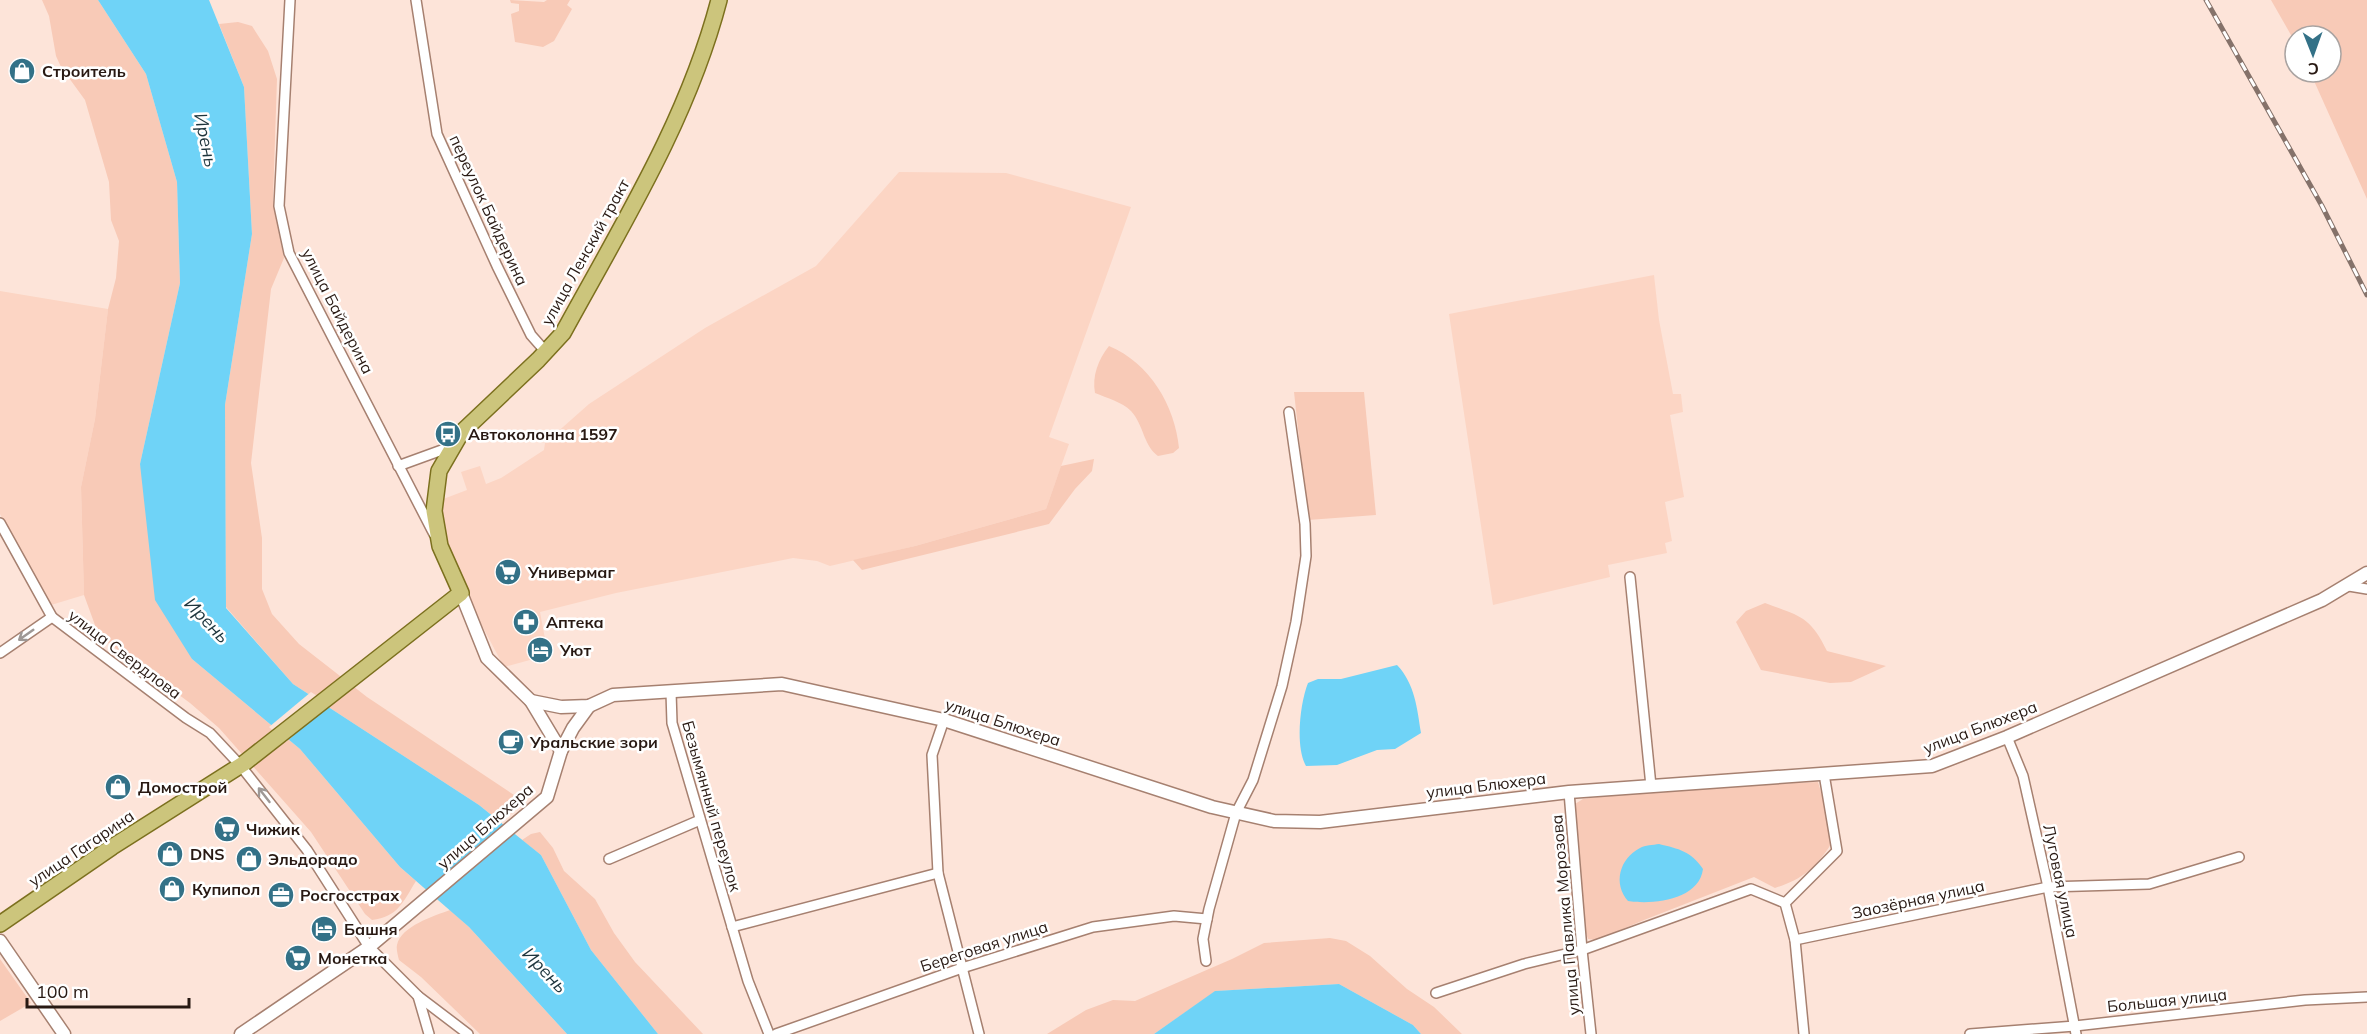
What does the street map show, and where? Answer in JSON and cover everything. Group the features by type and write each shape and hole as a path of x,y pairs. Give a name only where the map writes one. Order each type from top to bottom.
{"main road":[{"name":"улица Ленский тракт","path":"461,593 440,546 434,511 439,471 461,433 563,333 670,136 708,44 719,0"},
{"name":"улица Гагарина","path":"0,924 112,847 242,765 461,593"}],"street":[{"name":"улица Байдерина","path":"290,0 279,206 289,253 440,546"},
{"name":"переулок Байдерина","path":"416,0 437,134 497,266 531,334 546,352"},
{"path":"1206,961 1203,939 1207,919 1236,813 1252,780 1282,686 1296,622 1306,556 1305,524 1288,412"},
{"path":"398,466 453,446"},
{"name":"улица Свердлова","path":"0,523 52,617 186,718 210,733 242,765"},
{"name":"улица Блюхера","path":"531,701 561,707 590,706 613,695 782,684 944,720 1212,807 1274,821 1320,822 1569,792 1932,766 2007,737 2322,600 2349,586 2367,573"},
{"path":"1630,577 1651,786"},
{"path":"2349,586 2367,589"},
{"path":"461,593 487,658 531,701 561,751"},
{"path":"0,653 52,617"},
{"name":"Безымянный переулок","path":"671,692 672,723 748,981 769,1034"},
{"name":"улица Блюхера","path":"241,1034 369,946 547,797 561,751 573,728 590,706"},
{"path":"944,720 932,756 938,873 979,1034"},
{"name":"Луговая улица","path":"2007,737 2023,776 2048,887 2075,1030"},
{"path":"242,765 307,850 369,946 418,996 468,1034"},
{"path":"1785,903 1837,851 1824,774"},
{"name":"улица Павлика Морозова","path":"1569,792 1582,950 1592,1034"},
{"path":"609,859 700,820"},
{"name":"Заозёрная улица","path":"1794,940 2048,887 2149,884 2239,856"},
{"path":"732,927 938,873"},
{"path":"1436,993 1524,964 1582,950 1750,889 1785,903"},
{"path":"1785,903 1794,940 1804,1034"},
{"name":"Береговая улица","path":"776,1034 963,968 1093,927 1174,916 1207,919"},
{"path":"0,941 64,1034"},
{"path":"418,996 429,1034"},
{"name":"Большая улица","path":"1970,1034 2075,1030 2306,1000 2367,997"}],"shaded area":[{"path":"42,0 98,0 146,74 177,182 180,283 140,464 192,659 300,749 400,867 416,881 399,907 388,916 372,920 365,914 311,832 219,728 190,703 99,636 84,595 81,487 95,419 108,309 116,278 119,241 111,220 109,182 85,100 61,67 56,56 49,16"},
{"path":"510,0 544,2 570,0 567,5 572,9 554,41 543,47 515,42 511,14 519,11 519,4 511,3"},
{"path":"2271,0 2367,0 2367,199 2315,84 2343,84 2343,24 2285,24"},
{"path":"238,22 252,26 268,51 277,79 273,200 284,258 271,289 251,463 262,538 262,589 272,614 299,644 367,697 514,795 513,813 499,821 479,805 293,684 226,607 225,405 252,234 244,87 219,24"},
{"path":"899,172 1006,173 1131,207 1049,437 1069,444 1046,509 915,546 830,566 817,561 793,558 616,593 540,612 548,655 504,667 479,620 444,532 438,501 467,490 461,472 480,466 486,484 501,478 544,450 545,443 589,404 705,328 816,266"},
{"path":"1654,275 1659,320 1673,394 1681,394 1683,412 1670,415 1684,497 1665,502 1672,541 1665,543 1667,553 1608,565 1610,577 1493,605 1449,314"},
{"path":"0,291 108,309 95,419 81,487 84,595 51,605 37,586 0,514"},
{"path":"1109,346 1137,363 1158,388 1177,432 1179,448 1173,453 1158,456 1149,446 1139,422 1131,411 1095,393 1094,380 1097,368"},
{"path":"1294,392 1364,392 1376,515 1308,520"},
{"path":"1094,459 1092,471 1075,489 1049,524 862,570 853,560 915,546 1046,509 1061,466"},
{"path":"1765,603 1803,619 1821,639 1827,651 1886,666 1851,682 1830,683 1761,670 1736,622 1746,611"},
{"path":"1818,782 1826,809 1831,844 1820,860 1800,877 1775,888 1754,877 1597,940 1588,939 1584,928 1575,804 1583,799 1646,790"},
{"path":"540,832 553,848 564,871 595,899 614,933 635,962 703,1034 658,1034 591,950 541,855 522,840 531,834"},
{"path":"450,910 469,927 567,1034 480,1034 421,977 399,960 397,945 405,932 419,923"},
{"path":"1330,938 1346,941 1370,956 1407,989 1434,1007 1462,1034 1421,1034 1413,1025 1339,984 1216,991 1154,1034 1047,1034 1086,1010 1113,1000 1135,1001 1264,943"},
{"path":"0,959 31,1003 0,1021"}],"water":[{"name":"Ирень","path":"98,0 209,0 244,87 252,234 225,405 226,608 293,684 479,805 541,855 591,950 658,1034 567,1034 469,927 400,867 300,749 192,659 155,600 140,464 180,283 177,182 146,74"},
{"path":"1397,665 1411,688 1421,733 1395,749 1377,750 1337,765 1306,766 1301,748 1300,725 1308,683 1318,679 1341,679"},
{"path":"1659,844 1679,849 1694,858 1703,869 1700,879 1693,888 1673,898 1650,902 1628,901 1623,894 1620,880 1623,865 1640,848"},
{"path":"1339,984 1413,1025 1421,1034 1154,1034 1215,991"}],"pier":[{"path":"311,692 330,704 286,742 269,727"}],"railway":[{"path":"2206,0 2322,206 2367,295"}],"place":[{"name":"Строитель","path":"22,71"},
{"name":"Автоколонна 1597","path":"448,434"},
{"name":"Универмаг","path":"508,572"},
{"name":"Аптека","path":"526,622"},
{"name":"Уют","path":"540,650"},
{"name":"Уральские зори","path":"511,742"},
{"name":"Домострой","path":"118,787"},
{"name":"Чижик","path":"227,829"},
{"name":"DNS","path":"170,854"},
{"name":"Эльдорадо","path":"249,859"},
{"name":"Купипол","path":"172,889"},
{"name":"Росгосстрах","path":"281,895"},
{"name":"Башня","path":"324,929"},
{"name":"Монетка","path":"298,958"}]}
